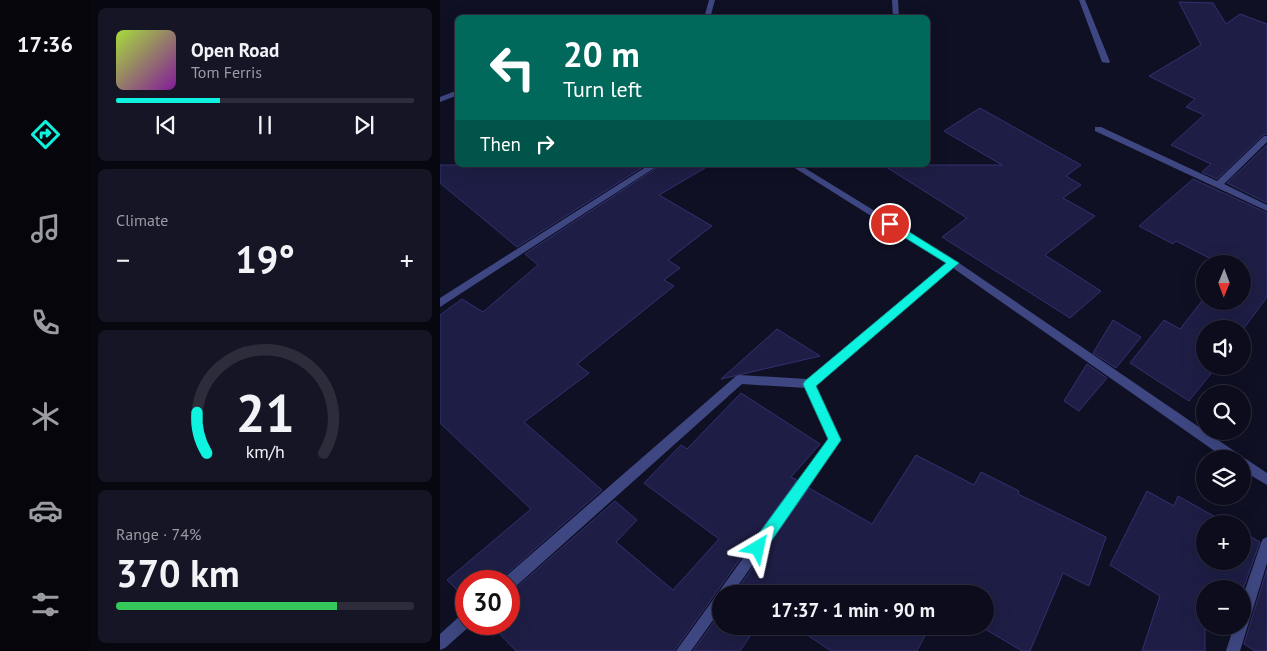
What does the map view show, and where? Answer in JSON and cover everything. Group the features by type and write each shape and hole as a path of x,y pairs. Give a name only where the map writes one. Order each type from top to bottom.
{"street":[{"path":"708,15 712,0"},
{"path":"895,0 896,15"},
{"path":"1082,0 1106,62"},
{"path":"440,100 455,93"},
{"path":"1098,129 1267,208"},
{"path":"1218,185 1267,138"},
{"path":"440,303 652,167"},
{"path":"797,167 953,263 1223,450"},
{"path":"520,573 740,379 809,384 953,263"},
{"path":"730,585 835,440 809,384"},
{"path":"1251,469 1267,480"},
{"path":"1251,593 1267,542"},
{"path":"683,651 712,611"},
{"path":"440,643 455,630"},
{"path":"1233,651 1238,635"}],"building":[{"path":"1179,2 1213,3 1226,24 1240,14 1267,24 1267,134 1263,135 1217,179 1202,172 1211,164 1171,145 1204,115 1186,107 1195,99 1149,76 1201,45"},
{"path":"980,108 1081,165 1066,176 1081,185 1063,198 1095,216 1045,255 1101,291 1070,318 942,237 967,218 886,167 1002,165 944,131"},
{"path":"1267,145 1267,203 1227,183"},
{"path":"440,165 455,165 455,167 643,167 517,247 440,183"},
{"path":"658,167 707,167 659,195 712,226 668,260 680,268 664,280 674,286 577,364 589,373 524,422 602,490 511,570 459,570 531,509 440,423 440,315 462,299 483,312 538,265 525,254"},
{"path":"1193,179 1267,213 1267,297 1250,320 1196,320 1196,375 1210,375 1202,385 1196,385 1196,392 1189,401 1130,363 1164,320 1180,329 1196,309 1251,310 1251,255 1203,255 1176,241 1173,244 1139,226"},
{"path":"1113,320 1141,337 1116,368 1093,353"},
{"path":"777,329 820,356 721,379"},
{"path":"1087,364 1107,378 1079,411 1064,401"},
{"path":"741,393 820,444 791,477 797,480 721,585 712,585 712,598 674,651 516,651 501,635 520,635 520,585 615,501 637,520 616,542 673,590 719,539 644,483 681,445 687,449"},
{"path":"916,455 974,485 981,472 1019,491 1018,494 1106,537 1089,586 1063,573 1030,651 1022,651 994,634 994,585 740,585 809,488 872,524"},
{"path":"1147,491 1174,506 1178,496 1212,515 1196,515 1196,570 1250,570 1246,580 1196,580 1196,635 1205,635 1205,651 1142,651 1160,596 1110,565"},
{"path":"1251,537 1260,542 1251,567"},
{"path":"1267,569 1267,651 1255,651 1244,644 1247,635 1251,635 1251,621"},
{"path":"455,573 455,588 447,580"},
{"path":"712,625 712,635 751,635 740,651 693,651"},
{"path":"807,635 925,635 917,651 831,651"}],"route":[{"path":"758,548 835,440 809,384 953,263 890,224"}]}
